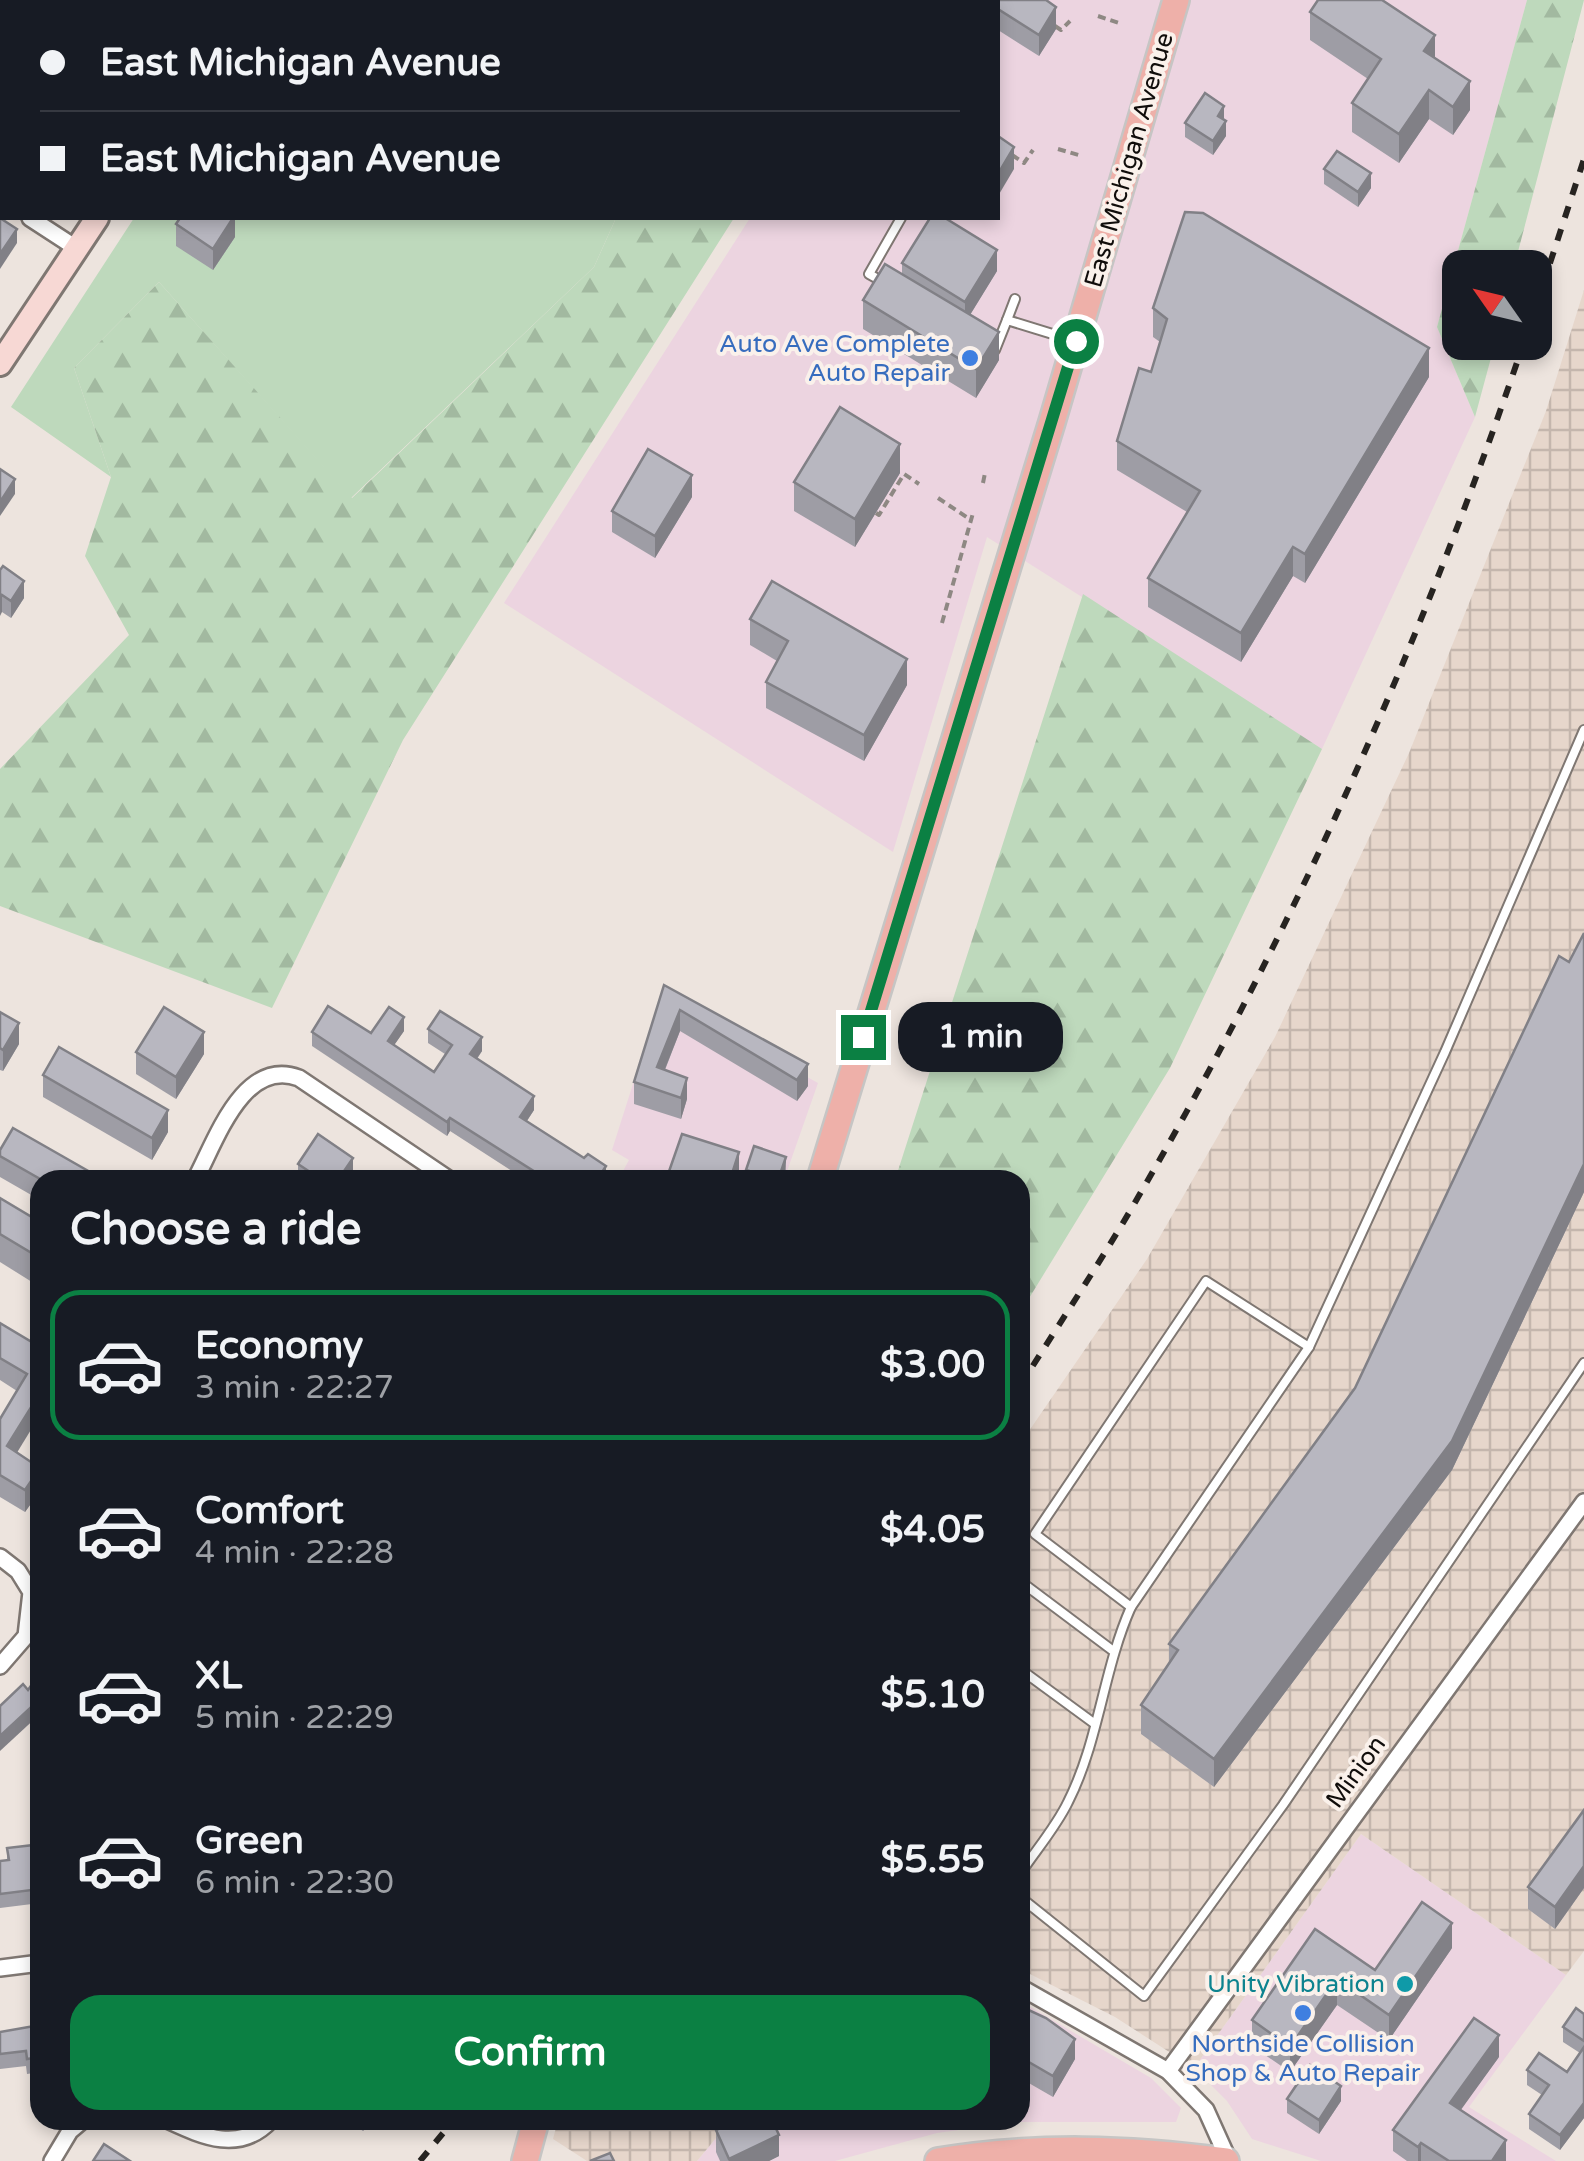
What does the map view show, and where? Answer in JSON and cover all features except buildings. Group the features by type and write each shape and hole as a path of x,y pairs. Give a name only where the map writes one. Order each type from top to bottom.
{"main road":[{"name":"East Michigan Avenue","path":"823,1170 1176,0"},
{"path":"525,2161 533,2130"},
{"path":"938,2161 1009,2150 1102,2147 1228,2161"}],"street":[{"path":"33,220 76,248"},
{"path":"0,364 95,220"},
{"path":"201,1170 244,1092 260,1078 282,1072 299,1078 435,1170"},
{"name":"Minion","path":"1168,2071 1584,1502"},
{"path":"0,1557 18,1571 30,1590"},
{"path":"0,1666 26,1636 30,1601"},
{"path":"0,1968 30,1964"},
{"path":"1030,1993 1168,2071 1206,2110 1228,2161"},
{"path":"52,2161 71,2130"},
{"path":"188,2130 208,2139 230,2141 262,2130"}],"lane":[{"path":"900,220 870,274 901,293"},
{"path":"980,341 996,350 1015,299"},
{"path":"1007,320 1076,341"},
{"path":"1030,1859 1069,1802 1112,1650 1131,1608 1309,1347 1446,1052 1584,730"},
{"path":"1131,1608 1034,1534 1206,1281 1309,1347"},
{"path":"1030,1905 1144,1996 1283,1805 1583,1366"},
{"path":"1030,1588 1112,1650"},
{"path":"1030,1676 1094,1724"}],"path":[{"path":"1098,16 1122,24"},
{"path":"1046,20 1061,30 1070,21"},
{"path":"1058,149 1082,156"},
{"path":"1011,155 1024,163 1033,150"},
{"path":"982,482 985,473"},
{"path":"876,513 880,515 904,474 919,484"},
{"path":"938,498 972,517 942,623"}],"shaded area":[{"path":"1000,0 1527,0 1458,250 1442,250 1442,309 1437,327 1442,339 1442,360 1451,360 1475,417 1322,749 987,537 893,852 504,603 749,220 1000,220"},
{"path":"1584,290 1584,1951 1566,1975 1361,1834 1194,2068 1115,2017 1030,1974 1030,1429 1147,1259 1275,1037 1409,753 1546,411"},
{"path":"661,996 818,1083 788,1170 624,1170 629,1160 612,1150"},
{"path":"1361,1834 1566,1975 1469,2107 1556,2161 1321,2161 1252,2139 1227,2101 1194,2068"},
{"path":"1030,2007 1151,2078 1181,2108 1176,2122 1030,2122"},
{"path":"555,2130 723,2130 697,2161 587,2161 553,2139"},
{"path":"723,2130 959,2130 835,2161 697,2161"}],"green space":[{"path":"1527,0 1584,0 1518,250 1458,250"},
{"path":"133,220 615,220 594,267 351,498 159,282 74,368 111,477 11,407"},
{"path":"615,220 733,220 403,740 272,1008 0,906 0,769 129,635 85,556 111,477 74,368 159,282 352,498 594,267"},
{"path":"1442,309 1442,339 1437,327"},
{"path":"1451,360 1490,360 1475,417"},
{"path":"1083,594 1322,749 1170,1068 1030,1297 1030,1170 898,1170"}],"railway":[{"path":"1552,257 1584,159"},
{"path":"1030,1370 1137,1199 1195,1097 1302,887 1399,673 1518,360"},
{"path":"420,2161 446,2130"}],"place":[{"name":"Auto Ave Complete Auto Repair","path":"970,358"},
{"name":"Unity Vibration","path":"1405,1984"},
{"name":"Northside Collision Shop & Auto Repair","path":"1303,2013"}],"route":[{"path":"863,1037 1076,341"}]}
